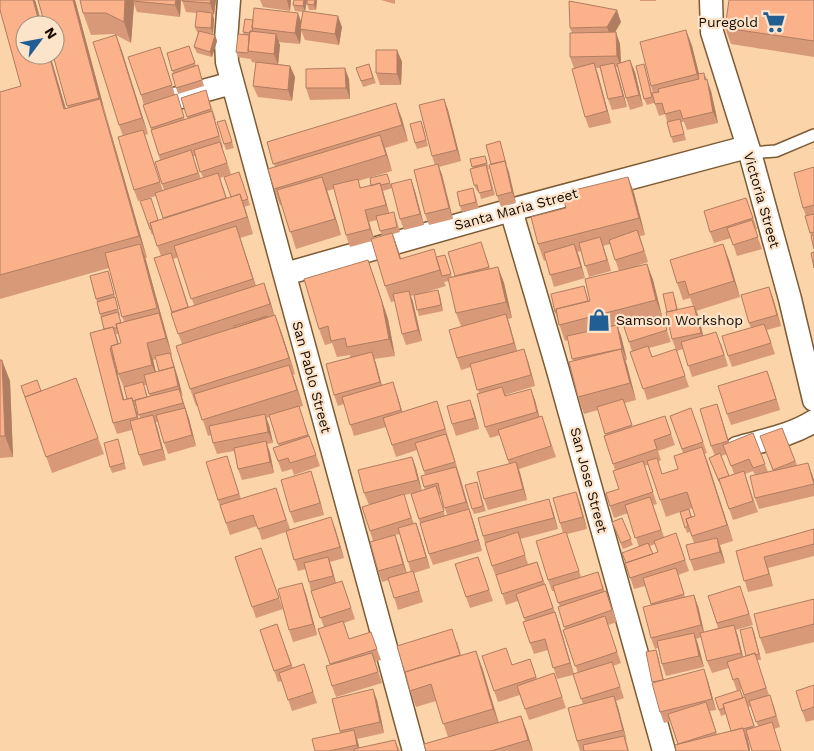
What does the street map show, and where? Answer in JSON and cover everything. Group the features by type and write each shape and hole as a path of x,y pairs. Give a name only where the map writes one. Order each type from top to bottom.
{"street":[{"name":"San Pablo Street","path":"229,0 226,40 227,62 232,83 414,751"},
{"name":"Victoria Street","path":"711,0 712,32 790,299 814,400"},
{"path":"164,102 232,83"},
{"name":"Santa Maria Street","path":"285,274 511,210 748,150"},
{"name":"San Jose Street","path":"511,210 557,367 664,751"},
{"path":"738,448 781,437 800,430 814,421"}],"lane":[{"path":"748,150 776,151 814,135"}],"building":[{"path":"0,0 33,0 37,15 15,15 15,64 0,10"},
{"path":"38,0 73,0 99,98 67,106 56,65 65,65 65,15 42,15"},
{"path":"80,0 125,0 124,22 106,13 83,13"},
{"path":"133,0 176,0 175,5"},
{"path":"182,0 211,0 210,3"},
{"path":"294,0 304,0 303,6 293,5"},
{"path":"307,0 315,0 314,5 307,4"},
{"name":"Puregold","path":"729,0 814,0 814,41 725,28"},
{"path":"569,1 617,10 607,27 570,28"},
{"path":"254,8 298,13 295,33 252,28"},
{"path":"197,11 212,13 211,28 195,27"},
{"path":"303,11 338,16 335,34 300,29"},
{"path":"245,19 253,20 253,31 250,31 250,33 243,32"},
{"path":"686,30 697,74 651,86 640,42"},
{"path":"199,31 215,35 210,52 194,47"},
{"path":"250,31 276,34 274,54 248,51"},
{"path":"616,32 617,56 570,57 570,33"},
{"path":"238,34 249,35 248,53 236,52"},
{"path":"116,35 142,118 119,125 93,42"},
{"path":"189,46 195,63 172,71 167,53"},
{"path":"160,47 172,85 141,95 128,57"},
{"path":"376,50 397,50 397,74 376,73"},
{"path":"630,60 639,95 626,98 617,64"},
{"path":"256,62 290,66 288,90 253,86"},
{"path":"594,63 607,111 585,117 572,69"},
{"path":"614,63 623,96 608,99 600,66"},
{"path":"369,64 373,78 361,81 356,68"},
{"path":"644,64 652,97 644,99 636,66"},
{"path":"15,65 52,65 64,109 100,99 139,236 0,275 0,92 21,86"},
{"path":"198,65 202,80 176,88 172,74"},
{"path":"345,68 346,88 306,88 306,69"},
{"path":"704,73 705,80 707,79 713,112 683,119 680,110 665,114 662,103 655,104 652,93 659,92 658,89 699,79 698,74"},
{"path":"206,90 211,109 187,117 181,98"},
{"path":"177,94 184,117 151,128 143,105"},
{"path":"444,99 457,150 432,156 419,105"},
{"path":"396,103 402,125 273,164 267,142"},
{"path":"212,111 219,136 159,155 151,130"},
{"path":"680,119 684,134 671,137 667,122"},
{"path":"225,120 232,142 224,144 217,122"},
{"path":"421,121 426,140 415,143 410,124"},
{"path":"143,130 160,182 134,190 118,137"},
{"path":"380,135 386,155 274,189 268,169"},
{"path":"500,141 506,164 505,161 491,164 486,145"},
{"path":"220,142 227,163 200,172 194,150"},
{"path":"191,150 198,173 162,184 155,162"},
{"path":"485,156 487,163 472,167 470,159"},
{"path":"505,161 512,192 497,196 489,165"},
{"path":"438,164 449,208 425,214 414,170"},
{"path":"486,165 492,190 479,193 477,185 474,185 470,169"},
{"path":"814,167 814,205 803,208 794,173"},
{"path":"239,172 248,199 242,201 240,194 231,197 224,177"},
{"path":"218,173 226,198 163,218 155,193"},
{"path":"387,174 390,183 381,185 380,183 371,186 370,178"},
{"path":"322,177 335,219 290,232 277,190"},
{"path":"628,177 639,218 538,244 531,217 566,208 562,193"},
{"path":"358,179 360,188 380,183 386,205 365,210 370,229 346,235 333,185"},
{"path":"411,179 420,214 400,219 391,184"},
{"path":"473,188 476,202 460,206 457,192"},
{"path":"240,194 247,217 157,246 150,223"},
{"path":"151,198 158,220 150,223 152,229 150,229 140,201"},
{"path":"746,198 753,218 710,232 704,211"},
{"path":"394,212 397,227 380,231 376,216"},
{"path":"814,214 814,232 810,233 805,216"},
{"path":"752,220 758,237 733,245 727,228"},
{"path":"236,226 253,279 191,299 174,246"},
{"path":"637,230 644,251 615,260 609,240"},
{"path":"392,233 400,259 434,249 440,270 385,286 371,239"},
{"path":"814,235 814,249 811,236"},
{"path":"600,237 607,260 585,266 579,243"},
{"path":"481,242 489,267 455,276 448,252"},
{"path":"140,244 157,308 122,317 105,253"},
{"path":"574,244 581,267 550,275 544,253"},
{"path":"723,244 734,281 689,295 685,281 677,283 670,260"},
{"path":"814,252 814,268 811,253"},
{"path":"171,253 188,307 172,312 154,258"},
{"path":"445,255 451,274 442,276 436,257"},
{"path":"368,260 382,302 389,339 347,347 345,338 331,341 328,326 319,329 304,279"},
{"path":"647,264 656,300 559,325 556,309 590,301 585,279"},
{"path":"498,267 506,302 456,313 448,278"},
{"path":"108,271 114,294 96,299 90,276"},
{"path":"264,283 270,304 178,334 171,313"},
{"path":"584,286 588,301 556,309 555,312 551,294"},
{"path":"769,287 777,315 749,323 741,295"},
{"path":"438,290 441,305 417,310 414,295"},
{"path":"409,291 418,330 402,334 393,294"},
{"path":"673,292 677,310 667,312 663,294"},
{"path":"115,297 118,309 100,314 97,302"},
{"path":"694,306 701,333 672,339 666,312"},
{"path":"118,312 121,323 116,324 117,328 104,329 101,317"},
{"path":"159,313 166,338 147,343 152,365 118,374 111,346 121,343 116,324"},
{"path":"506,314 514,343 457,358 449,330"},
{"path":"275,315 289,358 190,389 176,346"},
{"path":"662,316 667,330 629,342 624,327"},
{"path":"267,317 234,328 234,326"},
{"path":"764,324 771,343 728,356 722,336"},
{"path":"617,325 622,349 572,359 567,336"},
{"path":"113,327 118,344 110,348 123,400 132,398 137,417 113,423 90,333"},
{"path":"716,332 724,355 688,366 681,342"},
{"path":"648,346 652,357 676,349 685,376 643,389 630,352"},
{"path":"524,349 531,375 477,390 470,364"},
{"path":"621,349 630,383 578,397 569,362"},
{"path":"372,352 380,382 334,395 326,364"},
{"path":"170,353 174,367 159,371 155,356"},
{"path":"0,360 2,360 5,436 0,436"},
{"path":"289,365 297,390 202,420 194,394"},
{"path":"174,367 178,386 149,394 144,375"},
{"path":"767,371 776,399 727,414 718,386"},
{"path":"76,378 98,438 46,457 25,397"},
{"path":"37,380 41,391 25,397 21,386"},
{"path":"143,382 147,397 133,401 132,398 127,399 124,387"},
{"path":"393,382 401,410 350,425 342,397"},
{"path":"502,387 505,396 531,389 537,412 485,427 477,394"},
{"path":"179,389 183,403 138,415 135,400"},
{"path":"623,399 632,425 605,434 597,407"},
{"path":"470,400 475,418 452,424 447,406"},
{"path":"437,401 445,429 392,445 383,418"},
{"path":"717,404 728,441 711,446 700,409"},
{"path":"299,406 308,435 278,444 269,415"},
{"path":"185,408 192,435 164,443 156,415"},
{"path":"691,408 703,442 682,449 670,416"},
{"path":"265,414 268,432 213,443 209,426"},
{"path":"153,415 162,449 139,455 130,421"},
{"path":"542,416 551,446 508,460 498,430"},
{"path":"665,416 671,434 654,440 657,449 613,464 604,436"},
{"path":"782,428 795,461 773,470 760,436"},
{"path":"753,433 765,464 753,468 749,459 731,466 723,445"},
{"path":"446,434 455,462 424,471 415,443"},
{"path":"309,436 316,455 290,463 288,458 278,461 273,448"},
{"path":"118,439 124,463 110,467 104,443"},
{"path":"266,441 270,462 238,469 234,448"},
{"path":"702,447 727,525 692,536 686,519 695,516 687,492 660,500 647,461 657,458 662,474 678,469 674,456"},
{"path":"720,453 729,476 719,479 719,481 709,458"},
{"path":"227,456 239,494 218,500 206,462"},
{"path":"412,457 418,480 364,493 358,470"},
{"path":"643,461 653,492 610,506 606,493 619,489 613,471"},
{"path":"516,462 523,489 484,499 477,472"},
{"path":"808,463 814,484 755,498 750,476"},
{"path":"456,467 466,502 444,508 438,483 424,487 421,476"},
{"path":"311,471 320,503 290,512 281,480"},
{"path":"744,471 753,501 729,509 719,479"},
{"path":"477,482 483,506 472,509 465,485"},
{"path":"436,486 444,511 419,519 411,494"},
{"path":"276,488 286,520 258,529 253,515 226,523 220,505"},
{"path":"576,492 583,517 560,523 553,498"},
{"path":"404,494 411,518 370,531 362,507"},
{"path":"650,497 661,530 635,538 625,505"},
{"path":"549,499 554,518 483,536 478,518"},
{"path":"469,509 478,540 429,554 420,523"},
{"path":"689,509 691,517 686,519 688,526 685,528 680,512"},
{"path":"331,517 340,547 294,560 286,531"},
{"path":"622,518 631,539 621,543 612,522"},
{"path":"416,523 426,557 408,562 398,528"},
{"path":"814,529 814,544 764,557 769,574 744,581 736,551"},
{"path":"518,532 525,555 492,566 485,543"},
{"path":"566,532 579,571 548,580 536,541"},
{"path":"676,533 685,560 630,578 625,563 658,552 654,541"},
{"path":"395,535 403,564 378,571 370,542"},
{"path":"717,538 720,552 690,560 686,545"},
{"path":"648,543 653,554 626,563 622,553"},
{"path":"261,548 279,598 252,607 235,557"},
{"path":"328,557 333,576 309,582 304,563"},
{"path":"478,557 489,590 466,597 455,564"},
{"path":"537,562 543,581 502,594 496,575"},
{"path":"676,568 684,594 651,604 643,578"},
{"path":"413,571 419,591 394,598 388,578"},
{"path":"598,572 603,589 558,603 553,586"},
{"path":"342,581 351,608 320,618 311,591"},
{"path":"302,583 313,624 289,630 278,589"},
{"path":"545,584 553,608 524,618 516,594"},
{"path":"740,586 749,614 717,623 708,596"},
{"path":"606,591 612,610 564,627 558,607"},
{"path":"694,595 701,625 651,638 643,607"},
{"path":"814,599 814,624 760,638 754,614"},
{"path":"555,612 570,663 553,668 545,639 530,643 523,622"},
{"path":"605,616 617,652 575,666 563,630"},
{"path":"343,621 349,639 371,632 377,649 330,664 318,629"},
{"path":"277,624 291,665 274,671 260,630"},
{"path":"734,625 741,653 707,661 700,633"},
{"path":"752,627 759,654 755,655 755,653 746,656 740,630"},
{"path":"452,629 460,655 405,673 397,646"},
{"path":"694,633 699,656 662,664 657,641"},
{"path":"506,648 512,665 530,659 536,677 494,691 482,656"},
{"path":"656,650 663,680 652,682 646,652"},
{"path":"476,651 493,709 443,724 431,684 410,691 405,672"},
{"path":"372,653 378,672 332,686 326,666"},
{"path":"755,653 766,688 744,695 738,678 733,680 727,662"},
{"path":"612,662 620,687 581,699 573,674"},
{"path":"304,664 313,692 288,700 279,673"},
{"path":"704,669 712,699 660,712 652,683"},
{"path":"554,673 562,697 525,709 517,686"},
{"path":"814,685 814,707 802,711 796,691"},
{"path":"373,689 380,722 340,731 332,699"},
{"path":"740,690 743,698 723,704 724,708 719,710 715,698"},
{"path":"770,695 776,716 756,722 749,701"},
{"path":"614,696 623,730 577,741 568,708"},
{"path":"745,697 754,726 731,731 723,704"},
{"path":"706,702 716,732 678,744 668,714"},
{"path":"521,716 528,740 491,751 426,751 424,744"},
{"path":"772,722 781,751 752,751 746,730"},
{"path":"743,728 749,751 676,751 675,745"},
{"path":"354,730 357,745 329,751 315,751 312,739"},
{"path":"624,736 628,751 584,751 583,745"},
{"path":"395,740 398,751 354,751 354,749"}],"place":[{"name":"Puregold","path":"774,22"},
{"name":"Samson Workshop","path":"599,320"}]}
